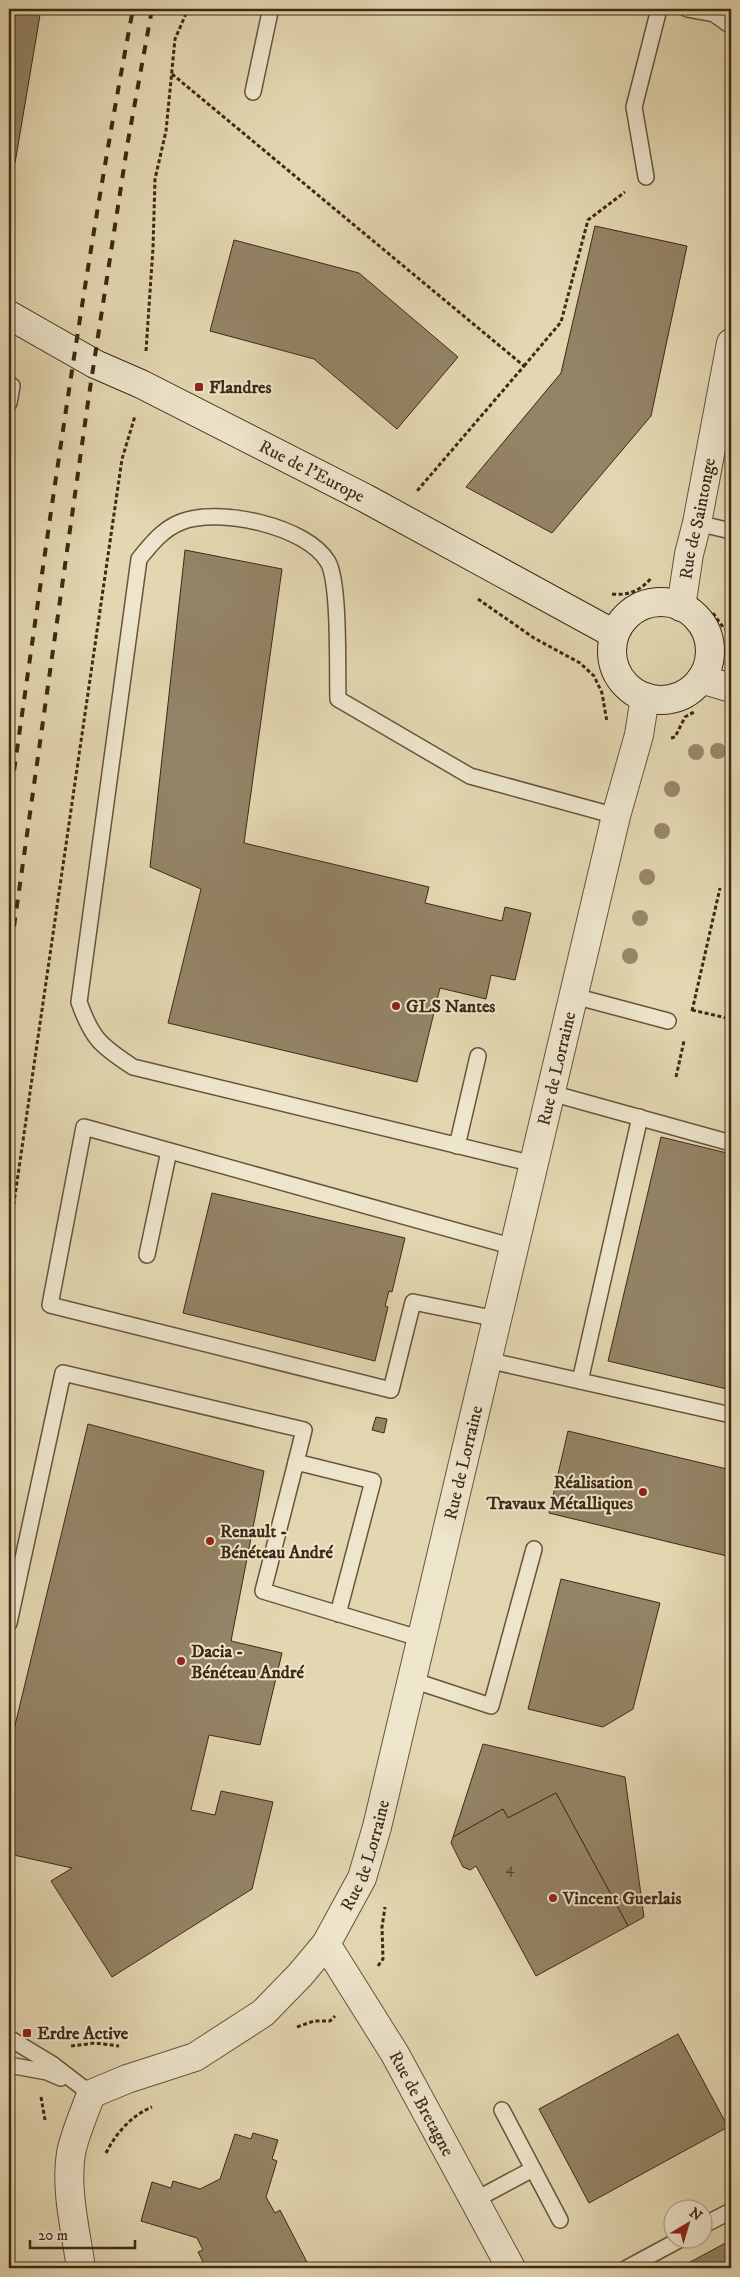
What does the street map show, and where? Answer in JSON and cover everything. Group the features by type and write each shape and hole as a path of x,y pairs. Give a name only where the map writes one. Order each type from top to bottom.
{"street":[{"name":"Rue de l'Europe","path":"9,315 88,360 141,384 396,514 614,634"},
{"name":"Rue de Saintonge","path":"681,607 688,554 697,523 725,399 731,343"},
{"path":"668,602 681,607 697,618 706,633 710,649 709,664 701,679 690,690 676,697 660,700 645,697 631,689 620,678 614,664 612,648 614,634 623,619 636,608 651,603 668,602"},
{"path":"706,633 731,649"},
{"path":"701,679 731,688"},
{"name":"Rue de Lorraine","path":"91,2094 127,2079 195,2057 263,2013 300,1975 326,1944 362,1878 377,1828 616,816 639,735 645,697"},
{"name":"Rue de Bretagne","path":"326,1944 395,2054 512,2268"},
{"path":"80,2268 70,2192 71,2155 76,2134 91,2094"}],"lane":[{"path":"253,92 272,9"},
{"path":"646,177 634,108 659,9"},
{"path":"687,9 714,14 731,26"},
{"path":"9,384 12,386 9,403"},
{"path":"534,1164 133,1067 104,1048 88,1027 79,1002 139,559 155,539 182,522 213,517 266,523 311,544 328,563 335,588 338,699 470,776 616,816"},
{"path":"697,523 731,531"},
{"path":"574,996 668,1022"},
{"path":"457,1146 478,1056"},
{"path":"551,1093 731,1143"},
{"path":"580,1381 640,1118"},
{"path":"497,1319 413,1302 392,1390 50,1305 84,1127 514,1247"},
{"path":"147,1255 170,1151"},
{"path":"487,1360 731,1416"},
{"path":"9,1623 63,1373 304,1430 263,1591 422,1639"},
{"path":"296,1462 373,1482 338,1614"},
{"path":"412,1680 490,1706 534,1550"},
{"path":"9,2038 52,2064 91,2094"},
{"path":"9,2065 47,2072 91,2094"},
{"path":"502,2110 560,2220"},
{"path":"474,2200 533,2170"},
{"path":"712,2220 731,2210"},
{"path":"627,2268 662,2249"}],"path":[{"path":"9,1237 120,468 136,415 148,336 154,179 166,131 175,39 188,9"},
{"path":"172,74 524,366"},
{"path":"396,514 561,322 588,220 646,177"},
{"path":"128,412 144,420"},
{"path":"478,599 534,638 580,663 594,676 602,693 606,721 616,730 668,740 674,737 685,717 703,710"},
{"path":"690,1019 720,888"},
{"path":"692,1010 731,1019"},
{"path":"676,1077 685,1038"}],"building":[{"path":"9,9 41,9 15,163 9,162"},
{"path":"595,226 687,246 651,416 552,533 466,487 561,373"},
{"path":"234,240 359,273 458,357 397,429 314,359 210,331"},
{"path":"185,550 282,569 244,843 429,887 425,903 502,921 505,907 531,913 515,980 491,975 486,999 440,988 417,1082 168,1023 201,889 150,867"},
{"path":"661,1137 731,1154 731,1390 608,1361"},
{"path":"212,1193 405,1238 392,1292 389,1291 385,1306 388,1307 375,1361 183,1313"},
{"path":"376,1417 387,1419 384,1433 372,1430"},
{"path":"88,1424 264,1471 231,1641 282,1653 260,1745 209,1735 191,1810 215,1815 221,1791 273,1802 252,1889 112,1977 51,1881 72,1868 9,1854 9,1750"},
{"name":"Réalisation Travaux Métalliques","path":"568,1431 731,1470 731,1557 549,1513"},
{"path":"561,1579 660,1603 633,1709 603,1727 528,1709"},
{"path":"483,1744 625,1777 644,1917 628,1926 556,1793 508,1818 503,1809 453,1837"},
{"name":"Vincent Guerlais","path":"556,1793 628,1926 536,1976 476,1866 470,1870 463,1867 451,1843 453,1837 503,1809 508,1818"},
{"path":"678,2034 728,2127 589,2203 539,2109"},
{"path":"253,2133 278,2140 272,2159 277,2161 266,2197 275,2213 280,2210 310,2268 206,2268 198,2252 203,2250 197,2238 141,2221 152,2182 171,2188 173,2181 200,2189 220,2179 235,2134 251,2139"},
{"path":"731,2240 731,2268 679,2268"}],"railway":[{"path":"9,806 82,307 133,9"},
{"path":"9,962 89,395 128,141 152,9"}],"place":[{"name":"Flandres","path":"199,387"},
{"name":"GLS Nantes","path":"396,1006"},
{"name":"Réalisation Travaux Métalliques","path":"643,1492"},
{"name":"Renault - Bénéteau André","path":"210,1541"},
{"name":"Dacia - Bénéteau André","path":"181,1661"},
{"name":"Vincent Guerlais","path":"553,1898"},
{"name":"Erdre Active","path":"27,2033"}]}
